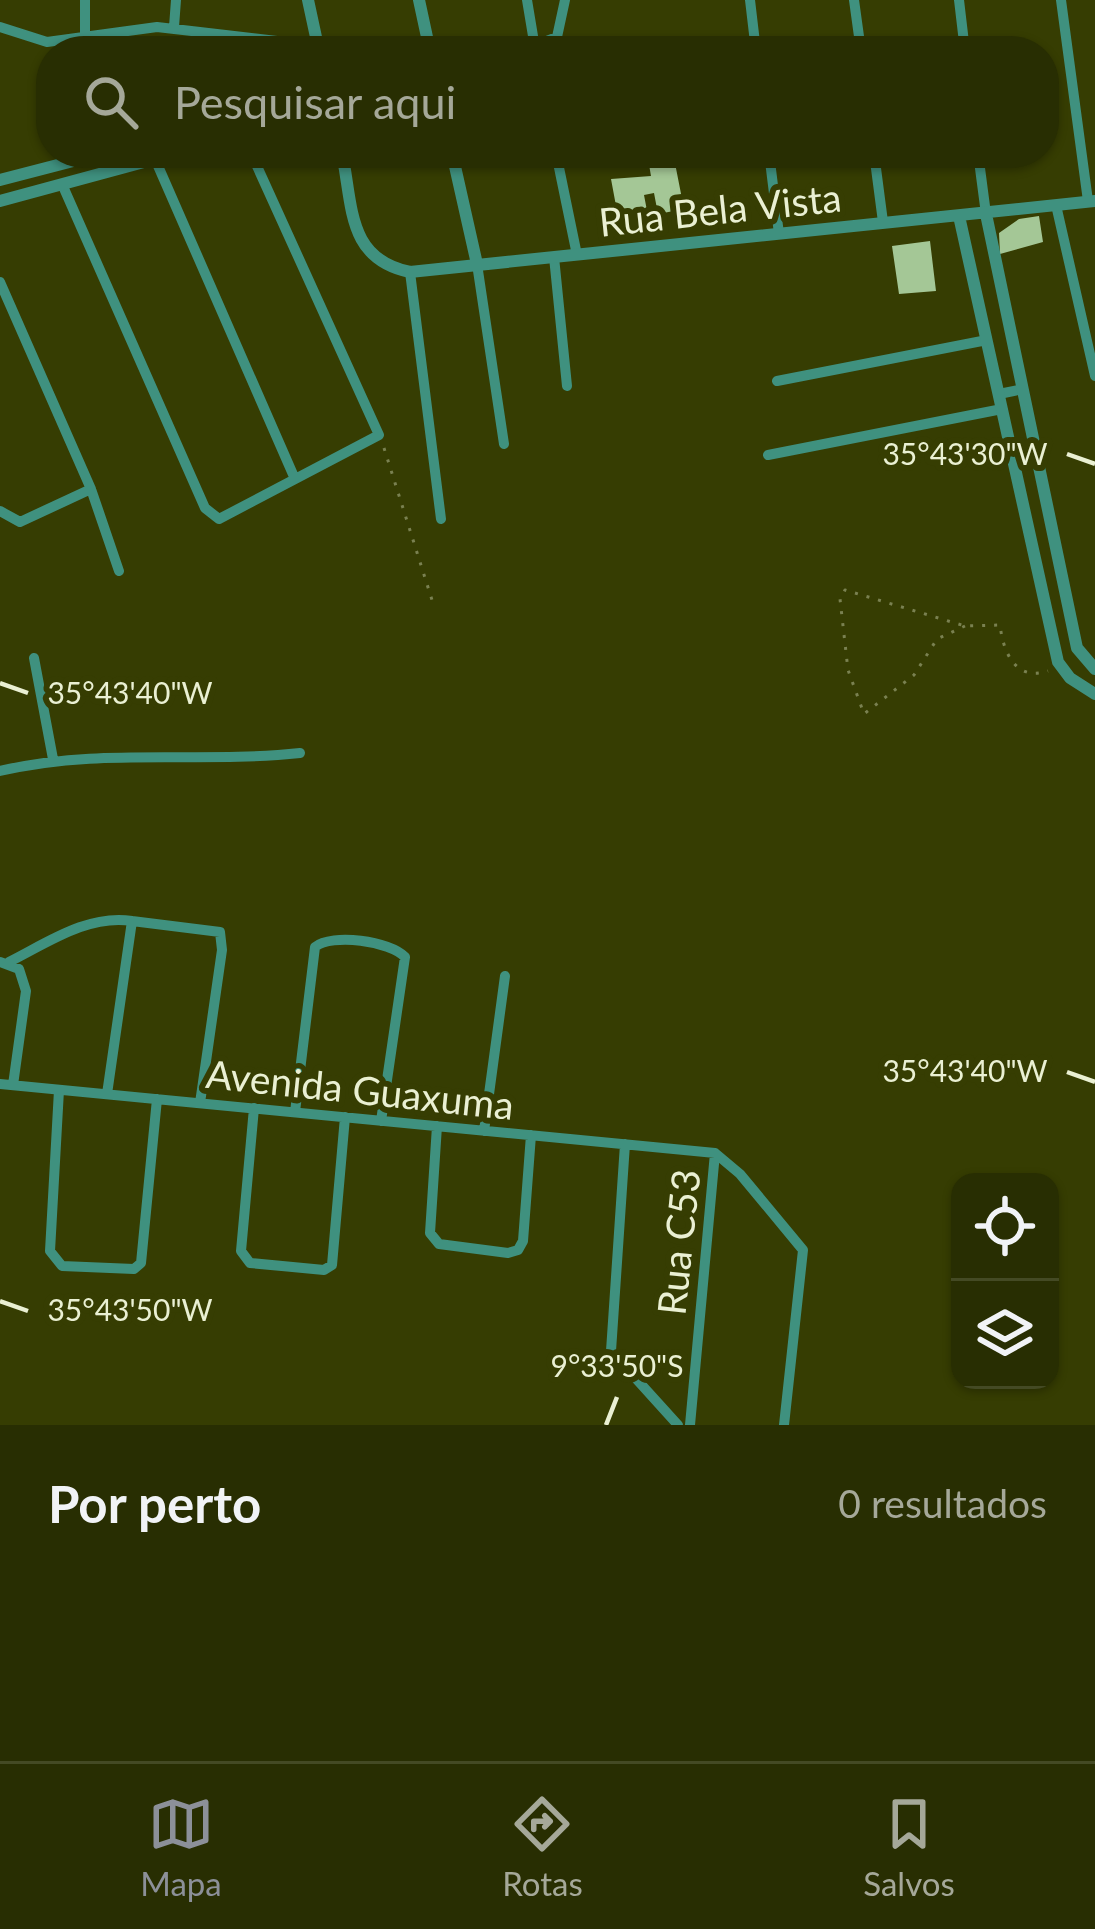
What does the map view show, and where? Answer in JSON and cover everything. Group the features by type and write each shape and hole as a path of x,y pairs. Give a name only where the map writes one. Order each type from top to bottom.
{"street":[{"path":"86,0 86,36"},
{"path":"174,27 176,0"},
{"path":"308,0 314,36"},
{"path":"419,0 427,36"},
{"path":"527,0 533,36"},
{"path":"557,36 565,0"},
{"path":"750,0 754,36"},
{"path":"854,0 858,36"},
{"path":"958,0 963,36"},
{"path":"1061,0 1092,201"},
{"path":"0,27 36,38"},
{"path":"95,36 174,27 242,36"},
{"path":"0,179 44,168"},
{"path":"0,201 122,168"},
{"path":"159,168 295,479"},
{"path":"62,184 205,508 219,519 229,518 379,435 258,168"},
{"path":"345,168 361,244 386,267 410,272 441,519"},
{"path":"455,168 477,264 504,443"},
{"path":"559,168 578,255"},
{"path":"771,168 779,234"},
{"path":"876,168 883,221"},
{"path":"980,168 1077,648 1095,669"},
{"name":"Rua Bela Vista","path":"410,272 1092,201"},
{"path":"1056,205 1095,376"},
{"path":"992,239 1005,212"},
{"path":"959,216 1058,662 1070,678 1095,694"},
{"path":"554,257 567,386"},
{"path":"0,282 91,489 119,571"},
{"path":"777,381 987,340"},
{"path":"999,394 1023,389"},
{"path":"768,455 1002,409"},
{"path":"0,511 20,522 91,489"},
{"path":"34,658 53,759"},
{"path":"0,771 53,759 122,753 224,761 300,753"},
{"path":"107,1094 132,921"},
{"path":"6,1084 26,991 24,978 5,962 84,925 132,921 220,932 222,950 200,1103"},
{"path":"295,1112 315,947 328,939 391,947 405,957 381,1121"},
{"path":"484,1131 505,976"},
{"name":"Avenida Guaxuma","path":"6,1084 715,1153"},
{"path":"59,1090 50,1251 62,1266 134,1269 141,1263 157,1099"},
{"path":"254,1108 241,1252 250,1263 324,1270 336,1256 345,1117"},
{"path":"437,1126 430,1233 440,1244 518,1250 531,1135"},
{"path":"625,1144 611,1351 678,1425"},
{"name":"Rua C53","path":"691,1425 715,1153"},
{"name":"Rua C53","path":"715,1153 740,1174 803,1250 784,1425"}],"path":[{"path":"379,435 432,599"},
{"path":"965,626 938,639 914,675 864,714 848,670 840,598 844,590 965,626 1000,625 1004,652 1030,673 1041,674 1058,662"}],"building":[{"path":"650,168 676,168 684,209 658,214 654,193 644,195 648,216 619,222 611,179 651,176"},
{"path":"1039,216 1043,242 1000,254 999,233 1019,219"},
{"path":"930,241 936,291 899,294 892,246"}]}
